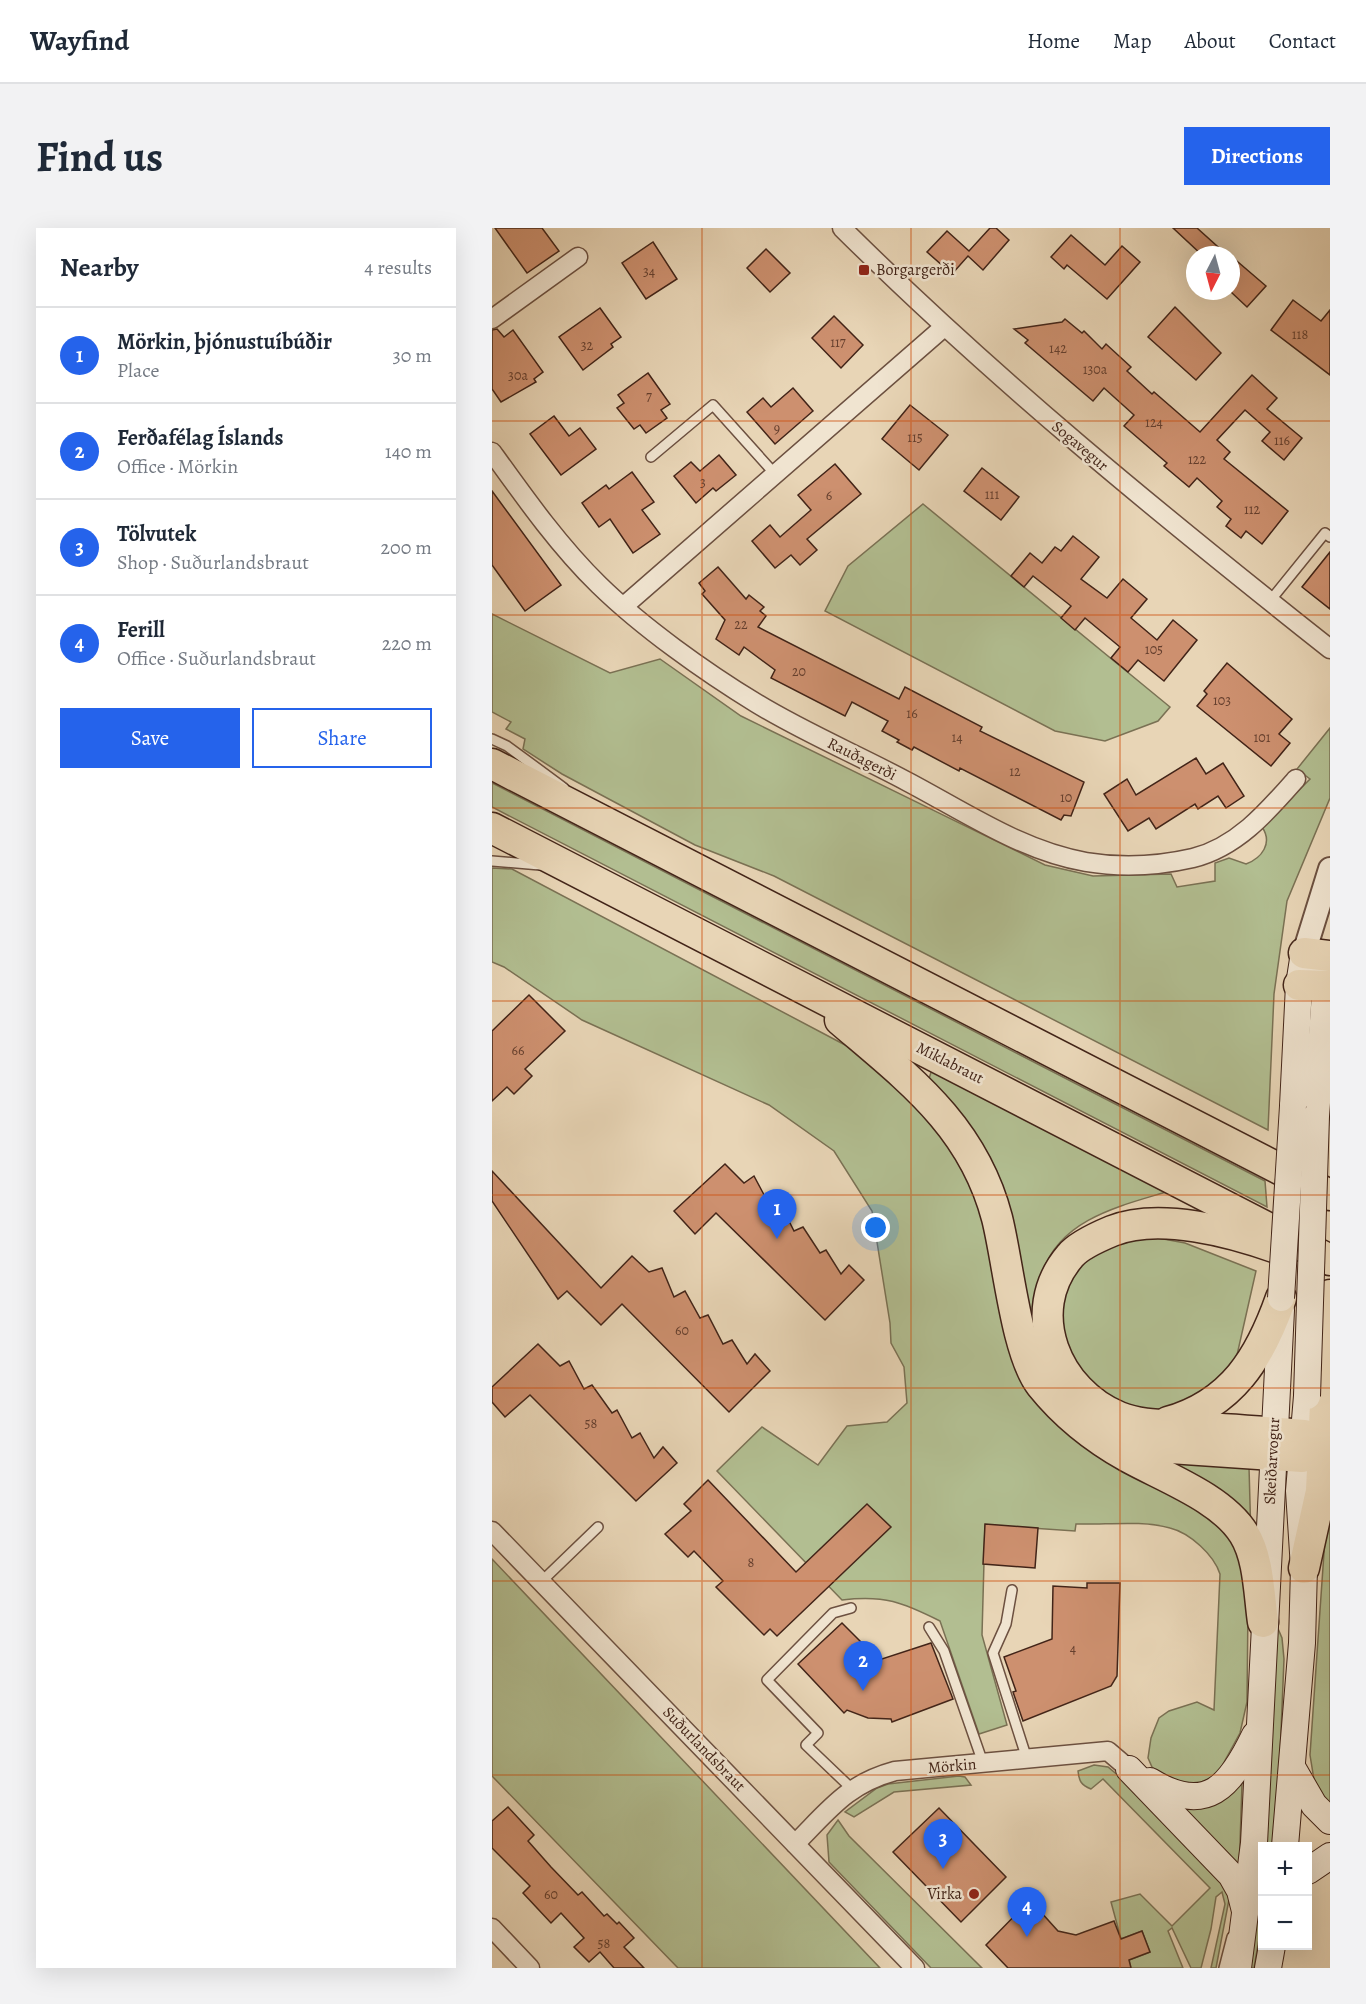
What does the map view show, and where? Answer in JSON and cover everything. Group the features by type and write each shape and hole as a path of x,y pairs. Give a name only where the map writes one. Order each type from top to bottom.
{"highway":[{"path":"492,764 1330,1196"},
{"name":"Miklabraut","path":"492,828 1330,1260"},
{"path":"801,986 905,1075 949,1120 972,1152 997,1218 1026,1352 1039,1382 1058,1406 1089,1432 1212,1503 1235,1521 1245,1536 1252,1555 1263,1622"},
{"path":"1288,1445 1119,1417 1090,1401 1072,1384 1060,1366 1051,1342 1048,1321 1050,1296 1057,1276 1071,1255 1112,1231 1132,1225 1193,1226 1251,1238 1330,1266"},
{"path":"1304,1568 1321,1491 1316,1396 1330,1295"},
{"path":"1160,1424 1194,1414 1216,1401 1249,1365 1263,1342 1281,1298"},
{"path":"1089,1432 1126,1445 1288,1445"}],"main road":[{"name":"Skeiðarvogur","path":"1285,1842 1302,1643 1304,1568 1299,1491 1276,1388 1281,1298 1323,953"},
{"name":"Skeiðarvogur","path":"1238,1968 1254,1843 1263,1622 1288,1445 1316,1396 1305,1111"},
{"path":"1129,1769 1165,1791 1180,1796 1208,1795 1222,1788 1232,1775 1258,1726"},
{"path":"1292,1767 1314,1805 1330,1821"},
{"path":"1129,1769 1231,1875 1239,1891 1246,1918"},
{"path":"1312,1867 1330,1856"},
{"path":"1268,1968 1271,1950"}],"street":[{"name":"Sogavegur","path":"842,228 944,327 1084,451 1330,649"},
{"path":"492,319 578,257"},
{"path":"624,606 944,327"},
{"name":"Rauðagerði","path":"492,452 537,514 573,557 600,586 665,639 756,703 1019,841 1084,862 1121,867 1161,864 1196,857 1229,844 1239,837 1256,823 1296,779"},
{"path":"1323,953 1330,869"},
{"name":"Suðurlandsbraut","path":"492,1531 915,1968"},
{"name":"Mörkin","path":"795,1844 851,1788 870,1778 895,1771 1108,1751 1129,1769"},
{"path":"492,1928 530,1968"}],"lane":[{"path":"651,457 713,405 774,473"},
{"path":"1270,601 1325,533 1330,537"},
{"path":"492,739 559,782 589,814"},
{"name":"Miklabraut","path":"492,861 569,867"},
{"path":"541,1582 598,1527"},
{"path":"1012,1590 1006,1624 993,1653 1027,1759"},
{"path":"851,1608 833,1613 767,1680 819,1733 806,1745 851,1788"},
{"path":"929,1627 944,1652 983,1763"},
{"path":"1224,1968 1229,1941 1246,1918"}],"green space":[{"path":"923,504 1170,707 1158,721 1105,741 1055,731 825,611 848,566"},
{"path":"492,614 610,673 660,659 741,716 1045,865 1093,876 1171,874 1177,887 1215,881 1215,863 1229,858 1246,864 1257,858 1266,844 1262,827 1310,779 1297,769 1330,728 1330,798 1287,901 1274,994 1268,1130 774,876 695,845 562,774 523,749 525,739 506,729 511,722 492,712"},
{"path":"492,783 1265,1181 1267,1207 492,807"},
{"path":"492,868 512,869 847,1046 931,1109 974,1178 1012,1336 1172,1492 1225,1528 1244,1559 1248,1606 1247,1702 1240,1733 1217,1775 1197,1784 1167,1781 1152,1767 1148,1758 1151,1738 1159,1718 1169,1711 1197,1702 1214,1710 1220,1574 1207,1552 1185,1535 1170,1528 1135,1523 1076,1524 1075,1531 985,1525 982,1635 1007,1725 979,1734 940,1621 915,1609 882,1599 842,1600 717,1471 762,1427 818,1465 847,1426 887,1422 907,1403 904,1367 891,1343 890,1323 872,1211 834,1151 769,1105 582,1020 504,967 492,962"},
{"path":"932,1069 1166,1192 1094,1217 1063,1239 1052,1253 1043,1271 1042,1279 1052,1386 1020,1281 928,1082"},
{"path":"1142,1235 1185,1243 1256,1271 1237,1355 1229,1374 1186,1407 1162,1411 1130,1407 1103,1395 1077,1371 1061,1334 1065,1280 1093,1250"},
{"path":"1146,1454 1249,1467 1251,1539"},
{"path":"1330,1466 1330,1811 1316,1792 1310,1755"},
{"path":"492,1559 880,1968 678,1968 492,1776"},
{"path":"1273,1617 1282,1638 1284,1659 1277,1829 1275,1842 1263,1842"},
{"path":"1094,1765 1108,1767 1126,1782 1231,1889 1216,1968 1211,1968 1225,1904 1222,1892 1216,1897 1201,1968 1191,1968 1172,1928 1168,1931 1183,1968 1131,1968 1129,1960 1150,1952 1142,1931 1121,1939 1111,1902 1140,1894 1172,1926 1210,1888 1103,1779 1091,1789 1083,1784 1078,1771"},
{"path":"965,1777 971,1785 894,1792 854,1817 845,1812 877,1788 888,1784"},
{"path":"1242,1784 1239,1873 1181,1807 1199,1807 1214,1803"},
{"path":"838,1820 849,1836 982,1968 931,1968 829,1862 827,1835"},
{"path":"1258,1880 1258,1945 1254,1968 1246,1968"}],"building":[{"path":"495,228 542,228 559,251 527,273"},
{"path":"990,228 996,228 1009,240 983,270 968,256 952,274 927,252 947,231 969,251"},
{"path":"1173,228 1197,228 1217,246 1192,246"},
{"path":"1071,235 1105,265 1122,246 1140,262 1107,299 1067,265 1064,269 1051,257"},
{"path":"653,242 677,279 646,299 622,263"},
{"path":"766,249 790,273 770,292 747,268"},
{"path":"1240,264 1266,286 1247,307 1240,300"},
{"path":"1293,300 1321,321 1330,310 1330,375 1271,330"},
{"path":"1175,307 1221,353 1196,380 1148,337"},
{"path":"600,308 621,337 611,344 613,347 583,370 559,337"},
{"path":"834,316 863,345 841,368 812,338"},
{"path":"1065,319 1082,333 1084,331 1102,349 1106,344 1131,367 1127,371 1200,432 1252,375 1277,398 1267,409 1302,438 1284,460 1262,441 1270,432 1245,410 1217,440 1230,452 1224,459 1288,511 1262,544 1246,531 1241,538 1226,526 1231,519 1217,507 1222,501 1197,478 1189,487 1164,466 1167,463 1124,426 1134,415 1104,388 1093,401 1025,343 1028,340 1014,329 1062,322"},
{"path":"497,329 504,337 513,330 543,372 534,379 536,382 501,402 492,389 492,330"},
{"path":"648,373 670,404 661,410 667,418 646,433 640,425 634,429 617,408 624,403 618,395"},
{"path":"793,388 813,411 775,444 747,412 763,398 771,407"},
{"path":"910,405 948,435 919,470 882,439"},
{"path":"554,416 569,436 580,428 596,449 561,475 530,434"},
{"path":"719,455 736,475 716,491 713,488 696,503 674,476 691,462 700,471"},
{"path":"835,464 861,494 807,539 817,550 800,565 791,555 775,568 752,541 770,525 780,537 811,510 798,495"},
{"path":"982,468 1019,497 1001,520 964,491"},
{"path":"632,472 654,502 642,510 660,534 633,553 610,519 599,527 582,503 606,485 609,489"},
{"path":"492,491 561,585 525,611 492,565"},
{"path":"1073,536 1099,557 1081,579 1107,598 1123,579 1147,599 1131,618 1157,640 1173,620 1197,640 1164,681 1138,660 1128,672 1111,658 1120,647 1085,618 1075,630 1061,618 1071,606 1033,576 1024,587 1011,576 1030,553 1042,563 1055,547 1061,551"},
{"path":"1330,552 1330,609 1302,587"},
{"path":"718,567 746,599 749,595 764,607 760,611 766,616 758,627 899,699 905,687 982,727 980,731 1084,782 1071,816 1064,815 1061,820 960,768 959,771 914,747 912,750 882,731 888,721 852,702 845,716 771,678 775,670 744,647 739,655 716,639 725,620 702,594 705,591 699,583"},
{"path":"1227,663 1292,719 1279,734 1290,743 1271,766 1197,706 1207,694 1204,691"},
{"path":"1196,758 1206,774 1223,763 1244,796 1226,808 1218,796 1198,809 1195,804 1156,829 1149,818 1128,831 1104,794 1127,779 1136,795"},
{"path":"529,995 565,1031 525,1069 532,1076 514,1094 507,1087 492,1101 492,1031"},
{"path":"725,1164 744,1183 754,1176 770,1206 779,1201 794,1231 803,1227 820,1253 826,1250 841,1274 849,1265 864,1280 825,1320 716,1213 695,1234 674,1211"},
{"path":"492,1171 601,1288 632,1256 649,1272 662,1268 674,1297 685,1291 700,1318 708,1315 723,1344 732,1340 747,1364 755,1354 770,1371 729,1412 622,1304 601,1325 567,1291 558,1299 492,1201"},
{"path":"538,1344 560,1366 569,1361 584,1389 592,1385 612,1413 617,1410 632,1438 640,1433 654,1458 663,1447 677,1463 636,1501 530,1395 505,1417 492,1402 492,1387"},
{"path":"708,1480 796,1572 867,1504 891,1527 777,1636 770,1629 764,1635 716,1587 723,1581 694,1551 688,1557 665,1534 691,1511 684,1504"},
{"path":"985,1524 1038,1528 1035,1568 983,1564"},
{"path":"1087,1583 1120,1583 1117,1676 1111,1686 1023,1721 1013,1692 1016,1691 1004,1657 1052,1639 1053,1586 1087,1588"},
{"path":"842,1623 879,1660 931,1643 953,1699 892,1722 891,1719 868,1718 847,1710 844,1713 798,1664"},
{"path":"508,1807 534,1835 528,1841 551,1867 578,1895 582,1892 604,1916 607,1914 617,1924 619,1922 634,1938 624,1947 644,1968 614,1968 600,1952 589,1962 574,1947 584,1938 561,1913 551,1923 523,1893 530,1886 492,1848 492,1821"},
{"path":"939,1808 1006,1877 961,1922 893,1852"},
{"path":"1030,1900 1058,1931 1076,1935 1114,1921 1121,1939 1142,1931 1150,1952 1129,1960 1131,1968 1008,1968 986,1945"}],"place":[{"name":"Borgargerði","path":"864,270"},
{"name":"Mörkin, þjónustuíbúðir","path":"777,1239"},
{"name":"Ferðafélag Íslands","path":"863,1691"},
{"name":"Tölvutek","path":"943,1869"},
{"name":"Virka","path":"974,1894"},
{"name":"Ferill","path":"1027,1937"}]}
